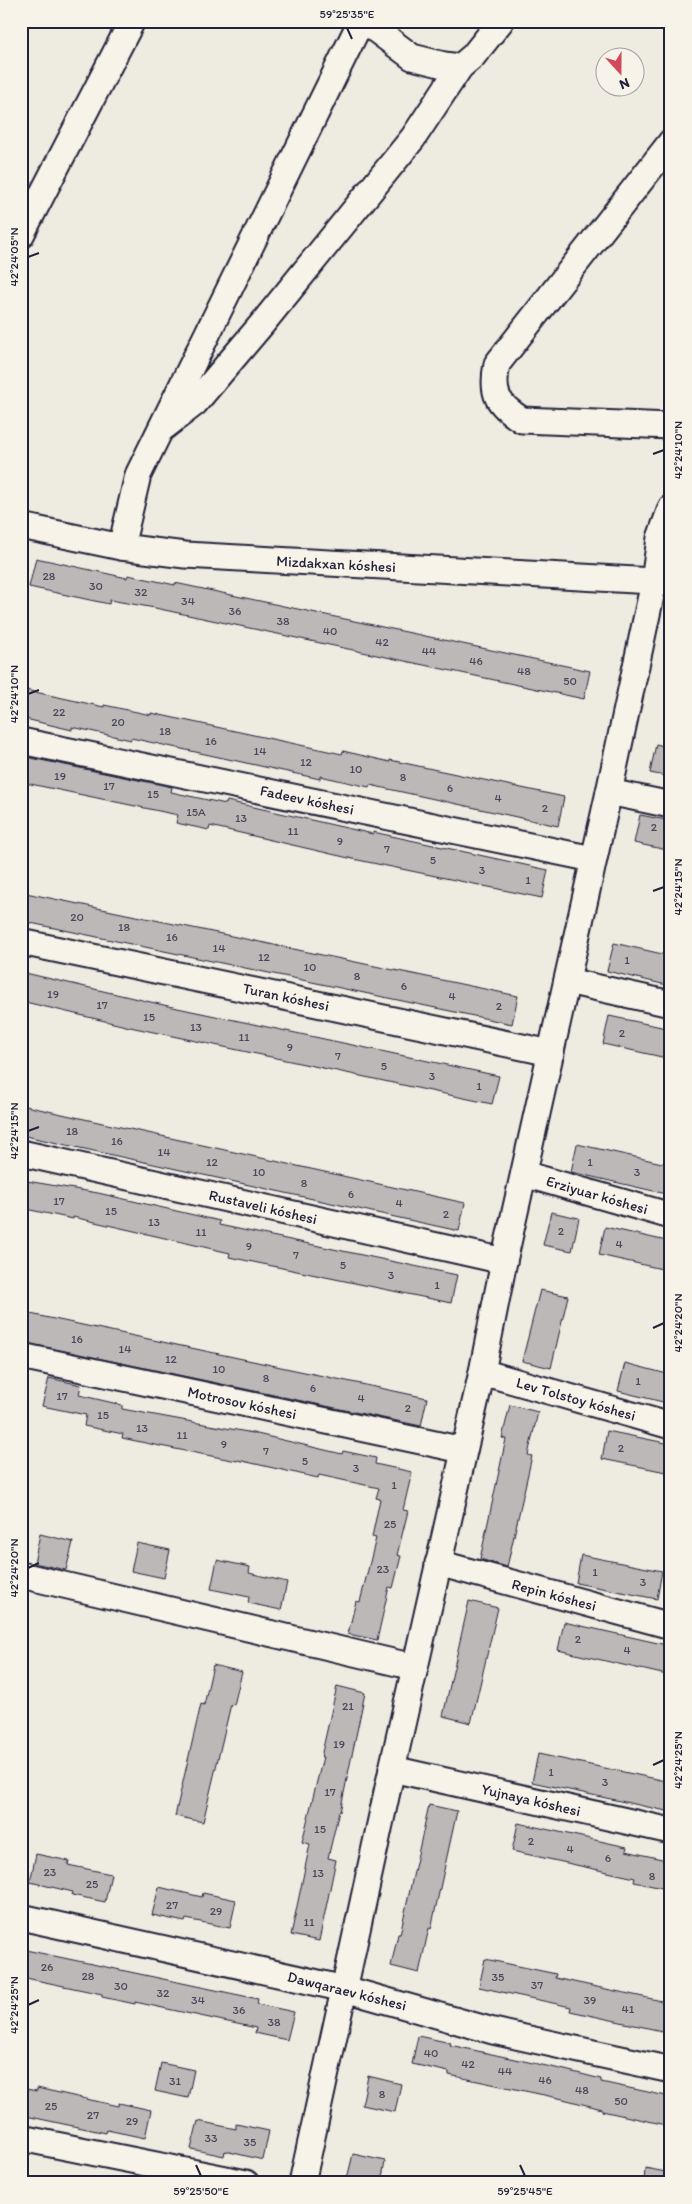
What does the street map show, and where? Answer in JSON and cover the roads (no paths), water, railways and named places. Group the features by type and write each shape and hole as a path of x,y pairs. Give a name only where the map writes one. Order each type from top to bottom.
{"street":[{"path":"21,236 132,21"},
{"path":"121,547 138,475 363,21 412,57 460,67"},
{"path":"160,429 195,403 262,324 413,138 460,67 473,56 501,21"},
{"path":"671,142 496,364 494,380 496,394 505,410 522,420 671,426"},
{"path":"302,2183 414,1667 482,1372 504,1261 593,858 662,582 660,538 671,508"},
{"name":"Mizdakxan kóshesi","path":"21,526 121,547 185,555 662,582"},
{"name":"Fadeev kóshesi","path":"21,742 593,858"},
{"path":"609,792 671,805"},
{"name":"Turan kóshesi","path":"21,942 551,1053"},
{"path":"567,981 671,1004"},
{"name":"Rustaveli kóshesi","path":"21,1154 504,1261"},
{"name":"Erziyuar kóshesi","path":"524,1174 671,1216"},
{"name":"Motrosov kóshesi","path":"21,1356 463,1450"},
{"name":"Lev Tolstoy kóshesi","path":"482,1372 671,1426"},
{"name":"Repin kóshesi","path":"438,1563 671,1626"},
{"path":"21,1575 414,1667"},
{"name":"Yujnaya kóshesi","path":"392,1769 671,1831"},
{"name":"Dawqaraev kóshesi","path":"21,1918 345,1989 493,2031 671,2070"},
{"path":"21,2138 246,2183"}]}
